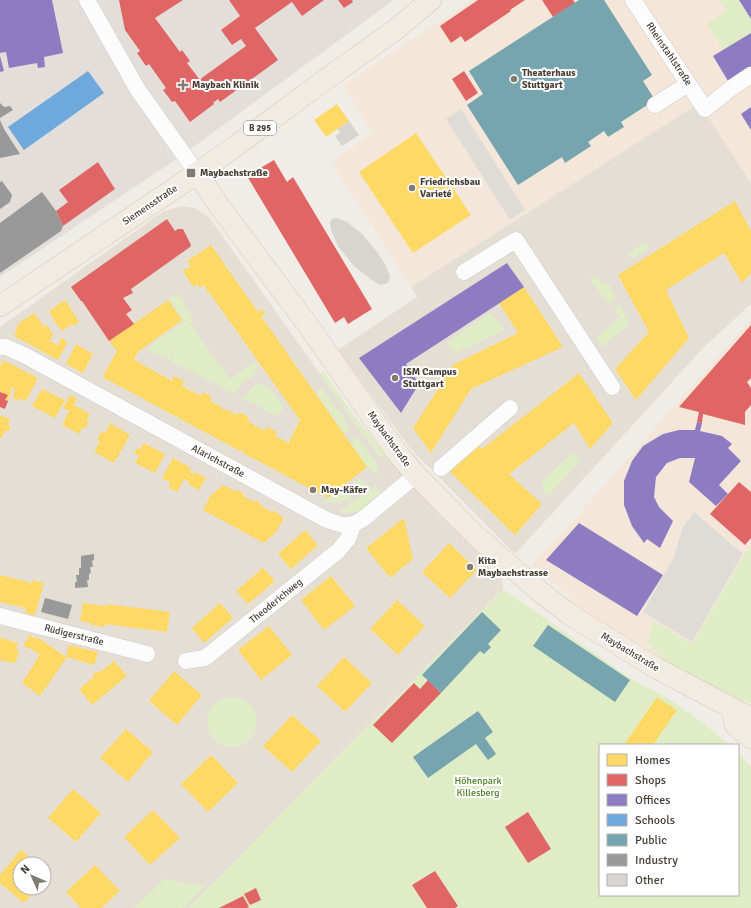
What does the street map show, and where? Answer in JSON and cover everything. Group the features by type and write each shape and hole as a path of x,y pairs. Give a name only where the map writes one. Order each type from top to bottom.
{"main road":[{"name":"Siemensstraße","path":"0,306 197,173 395,30 431,0"},
{"name":"Maybachstraße","path":"197,173 310,328 398,454 416,475 498,556 538,590 570,614 656,668 742,708 751,718"},
{"path":"742,708 736,725 751,738"}],"street":[{"name":"Maybachstraße","path":"87,0 138,90 197,173"},
{"name":"Rheinstahlstraße","path":"633,0 705,109 730,89 751,75"},
{"path":"655,105 688,84"},
{"path":"464,272 516,240 612,387"},
{"name":"Alarichstraße","path":"7,349 325,519 340,525 353,525"},
{"path":"441,468 510,408"},
{"path":"353,525 378,508 416,475"},
{"name":"Theoderichweg","path":"186,661 205,658 338,551 348,539 353,525"},
{"name":"Rüdigerstraße","path":"0,616 147,654"}],"shaded area":[{"path":"0,0 394,0 177,159 0,277"},
{"path":"472,0 751,0 751,183 699,103 411,287 331,162 372,133 343,85"},
{"path":"699,103 751,183 751,304 704,347 515,554 410,448 338,350 417,297 411,287"},
{"path":"461,109 525,210 510,220 446,119"},
{"path":"182,206 195,208 209,217 320,374 324,372 352,413 387,457 438,514 479,554 479,558 502,579 503,589 188,908 0,908 0,327 164,211"},
{"path":"751,319 751,547 745,554 692,644 647,643 664,660 635,646 576,609 571,597 531,565 581,512"},
{"path":"694,512 743,554 692,642 643,612 673,559 683,527"}],"green space":[{"path":"719,0 739,0 751,19 751,33 723,50 707,23 726,12"},
{"path":"645,242 649,249 632,259 628,253"},
{"path":"596,275 603,285 608,282 617,299 608,304 590,279"},
{"path":"178,293 194,321 190,324 230,379 255,361 259,365 252,378 244,380 235,394 192,372 202,364 191,372 170,361 180,341 169,360 146,349 184,321 169,299"},
{"path":"620,304 630,324 601,347 596,338 620,318 614,309"},
{"path":"491,312 505,330 454,354 447,342"},
{"path":"324,372 352,413 387,457 380,457 349,416 320,374"},
{"path":"257,383 270,390 278,399 283,409 277,416 242,398"},
{"path":"322,388 351,428 344,433 316,393"},
{"path":"358,437 376,463 379,475 367,467 351,443"},
{"path":"573,453 580,461 548,496 543,491 543,479"},
{"path":"359,478 369,486 345,501 325,503 328,498 341,487 345,490"},
{"path":"375,486 385,494 369,506 352,513 338,512"},
{"path":"751,547 751,703 733,697 664,660 647,643 654,621 692,644 745,554"},
{"name":"Höhenpark Killesberg","path":"503,589 634,681 660,694 684,709 729,744 599,744 599,896 739,896 739,753 751,767 751,908 188,908"},
{"path":"227,697 237,697 250,704 257,717 257,727 250,740 237,747 227,747 218,743 211,736 207,727 207,717 211,708 218,701"},
{"path":"164,879 205,886 183,908 134,908"}],"building: Homes":[{"path":"337,104 349,121 326,137 314,120"},
{"path":"416,133 471,215 413,253 359,172"},
{"path":"735,201 751,231 751,273 742,283 724,253 666,290 689,338 636,400 615,369 649,332 618,275"},
{"path":"211,245 258,312 262,309 265,313 261,316 367,467 328,498 275,470 275,468 273,469 243,453 243,450 240,451 210,435 210,433 208,434 178,418 178,416 175,416 104,378 103,376 117,351 109,341 168,300 182,320 138,352 134,360 158,373 158,375 160,374 172,381 174,376 184,381 182,386 190,390 190,393 192,391 201,396 203,392 212,397 210,401 222,407 223,410 225,409 237,415 239,412 249,417 247,421 255,425 255,428 257,426 265,431 267,427 277,432 275,436 288,444 300,420 208,291 205,292 207,290 204,285 200,288 197,284 193,287 183,271 191,266 187,261"},
{"path":"524,287 563,347 471,389 431,453 413,428 454,364 518,333 499,303"},
{"path":"65,300 79,322 74,326 72,324 62,331 49,311"},
{"path":"34,313 44,327 47,325 53,334 50,341 58,345 62,337 67,343 58,360 14,336 19,323"},
{"path":"76,344 93,354 83,373 66,364"},
{"path":"3,360 38,378 26,401 20,398 18,401 13,398 15,389 11,387 10,389 12,390 8,401 5,400 8,395 0,392 0,367"},
{"path":"579,373 613,423 590,449 574,423 509,474 542,504 515,535 446,468 477,445 482,449"},
{"path":"42,389 65,400 55,418 32,406"},
{"path":"70,395 77,399 74,405 90,414 87,420 88,425 85,428 82,428 79,434 62,425 69,411 63,408"},
{"path":"0,415 10,419 8,425 11,426 8,432 5,430 2,438 0,438"},
{"path":"110,423 130,435 114,463 94,452 100,441 97,440 102,431 105,433"},
{"path":"144,443 165,454 155,473 135,463 139,456 134,454 137,448 140,450"},
{"path":"173,458 191,468 189,472 193,474 195,472 206,478 199,490 188,484 189,482 184,479 177,492 168,487 171,483 162,478"},
{"path":"223,485 237,492 238,490 244,494 243,496 254,502 255,500 261,504 261,506 272,512 273,510 284,518 276,532 264,543 203,510 210,496"},
{"path":"404,518 413,559 390,578 366,548"},
{"path":"305,530 318,545 291,569 278,554"},
{"path":"449,543 477,570 450,598 422,572"},
{"path":"263,568 275,581 248,604 236,591"},
{"path":"0,575 32,583 32,580 44,583 35,615 25,613 26,608 0,602"},
{"path":"331,576 355,606 324,630 301,600"},
{"path":"397,600 425,626 398,655 370,629"},
{"path":"83,603 107,606 107,604 170,612 167,632 105,624 105,627 91,625 91,623 80,621"},
{"path":"220,603 233,618 204,643 192,628"},
{"path":"269,626 292,655 261,680 238,650"},
{"path":"30,635 36,639 37,637 66,657 69,645 98,652 94,665 67,657 40,696 22,683 40,655 23,645"},
{"path":"3,638 18,643 16,650 19,651 16,662 12,663 0,660 0,639"},
{"path":"344,657 372,683 345,712 317,686"},
{"path":"114,661 127,676 92,705 79,689 94,677 92,675 98,671 99,673"},
{"path":"174,671 202,695 177,725 149,701"},
{"path":"657,697 677,710 654,744 625,744"},
{"path":"292,715 321,741 292,772 263,746"},
{"path":"126,729 153,752 128,782 100,758"},
{"path":"211,755 238,783 208,812 181,784"},
{"path":"73,789 101,813 76,842 48,818"},
{"path":"153,810 180,838 150,865 124,837"},
{"path":"21,850 28,856 16,856"},
{"path":"12,861 12,893 0,883 0,875"},
{"path":"95,865 120,891 101,908 81,908 66,892"},
{"path":"16,896 30,896 24,903"}],"building: Shops":[{"path":"119,0 183,0 155,18 180,52 182,50 190,61 187,63 200,80 246,46 241,39 232,45 221,30 240,16 229,0 324,0 302,16 292,2 255,28 278,60 220,102 218,99 213,103 214,104 190,122 175,101 172,102 163,90 166,88 149,64 146,66 137,53 140,51 125,30"},
{"path":"338,0 352,0 353,2 344,8"},
{"path":"478,0 525,0 465,42 461,36 451,43 440,26"},
{"path":"542,0 573,0 575,3 553,17"},
{"path":"464,71 478,93 466,101 452,79"},
{"path":"274,160 287,182 293,177 372,309 348,324 344,317 335,323 247,176"},
{"path":"98,162 115,189 63,226 56,211 68,202 59,190"},
{"path":"167,219 175,231 178,229 183,229 191,245 131,289 133,293 123,298 132,310 126,314 134,324 109,341 71,287"},
{"path":"751,325 751,378 747,382 751,388 751,405 745,412 745,425 703,414 702,423 697,422 699,412 679,407"},
{"path":"0,392 8,395 5,400 8,401 5,409 0,407"},
{"path":"739,482 751,492 751,538 745,545 710,514"},
{"path":"428,680 441,693 392,743 373,725 414,683 420,689"},
{"path":"528,812 551,849 528,863 505,827"},
{"path":"435,871 458,906 455,908 427,908 412,885"},
{"path":"256,888 261,900 250,905 244,894"},
{"path":"243,896 249,907 219,908"}],"building: Offices":[{"path":"0,0 52,0 63,53 44,57 45,67 38,68 37,63 9,68 6,52 0,53"},
{"path":"739,0 751,0 751,19"},
{"path":"751,33 751,67 728,81 713,56"},
{"path":"0,56 4,71 0,72"},
{"path":"751,107 751,130 741,114"},
{"path":"507,263 524,287 406,364 419,384 401,413 359,358"},
{"path":"697,422 702,423 700,431 722,436 732,444 728,448 741,461 719,485 728,494 716,506 689,482 695,458 680,458 667,463 656,477 654,497 659,507 673,521 660,548 647,539 644,543 632,526 624,505 624,481 632,461 643,446 663,434 679,430 695,430"},
{"path":"579,523 663,575 637,616 546,560"}],"building: Schools":[{"path":"88,71 104,93 24,150 8,127"}],"building: Public":[{"path":"579,0 604,0 652,75 643,81 655,100 621,122 624,127 608,137 604,131 588,142 591,146 565,163 562,157 518,185 467,105 483,94 469,71"},
{"path":"482,612 501,630 488,644 491,647 484,654 480,651 441,693 422,675"},
{"path":"548,625 630,680 615,702 533,646"},
{"path":"478,711 493,732 485,738 496,754 488,760 476,744 428,778 413,757"}],"building: Industry":[{"path":"0,103 4,107 10,106 13,110 0,118"},
{"path":"0,120 4,129 20,154 0,158"},
{"path":"2,181 12,195 10,202 0,209 0,182"},
{"path":"42,192 56,211 63,226 61,231 0,273 0,223"},
{"path":"94,554 94,560 92,561 93,567 90,567 91,573 89,574 89,580 87,580 88,587 75,588 75,582 77,582 76,575 79,575 79,568 81,568 81,556"},
{"path":"45,598 72,605 68,619 41,612"}],"building: Other":[{"path":"349,121 359,135 342,146 335,136 340,133 338,129"},
{"path":"337,218 347,222 362,234 378,253 386,266 390,277 388,283 380,285 373,281 354,266 338,246 331,230 330,222 332,219"}],"place":[{"name":"Theaterhaus Stuttgart","path":"514,79"},
{"name":"Maybach Klinik","path":"183,85"},
{"name":"Maybachstraße","path":"191,173"},
{"name":"Friedrichsbau Varieté","path":"412,188"},
{"name":"ISM Campus Stuttgart","path":"395,378"},
{"name":"May-Käfer","path":"313,490"},
{"name":"Kita Maybachstrasse","path":"470,567"}]}
